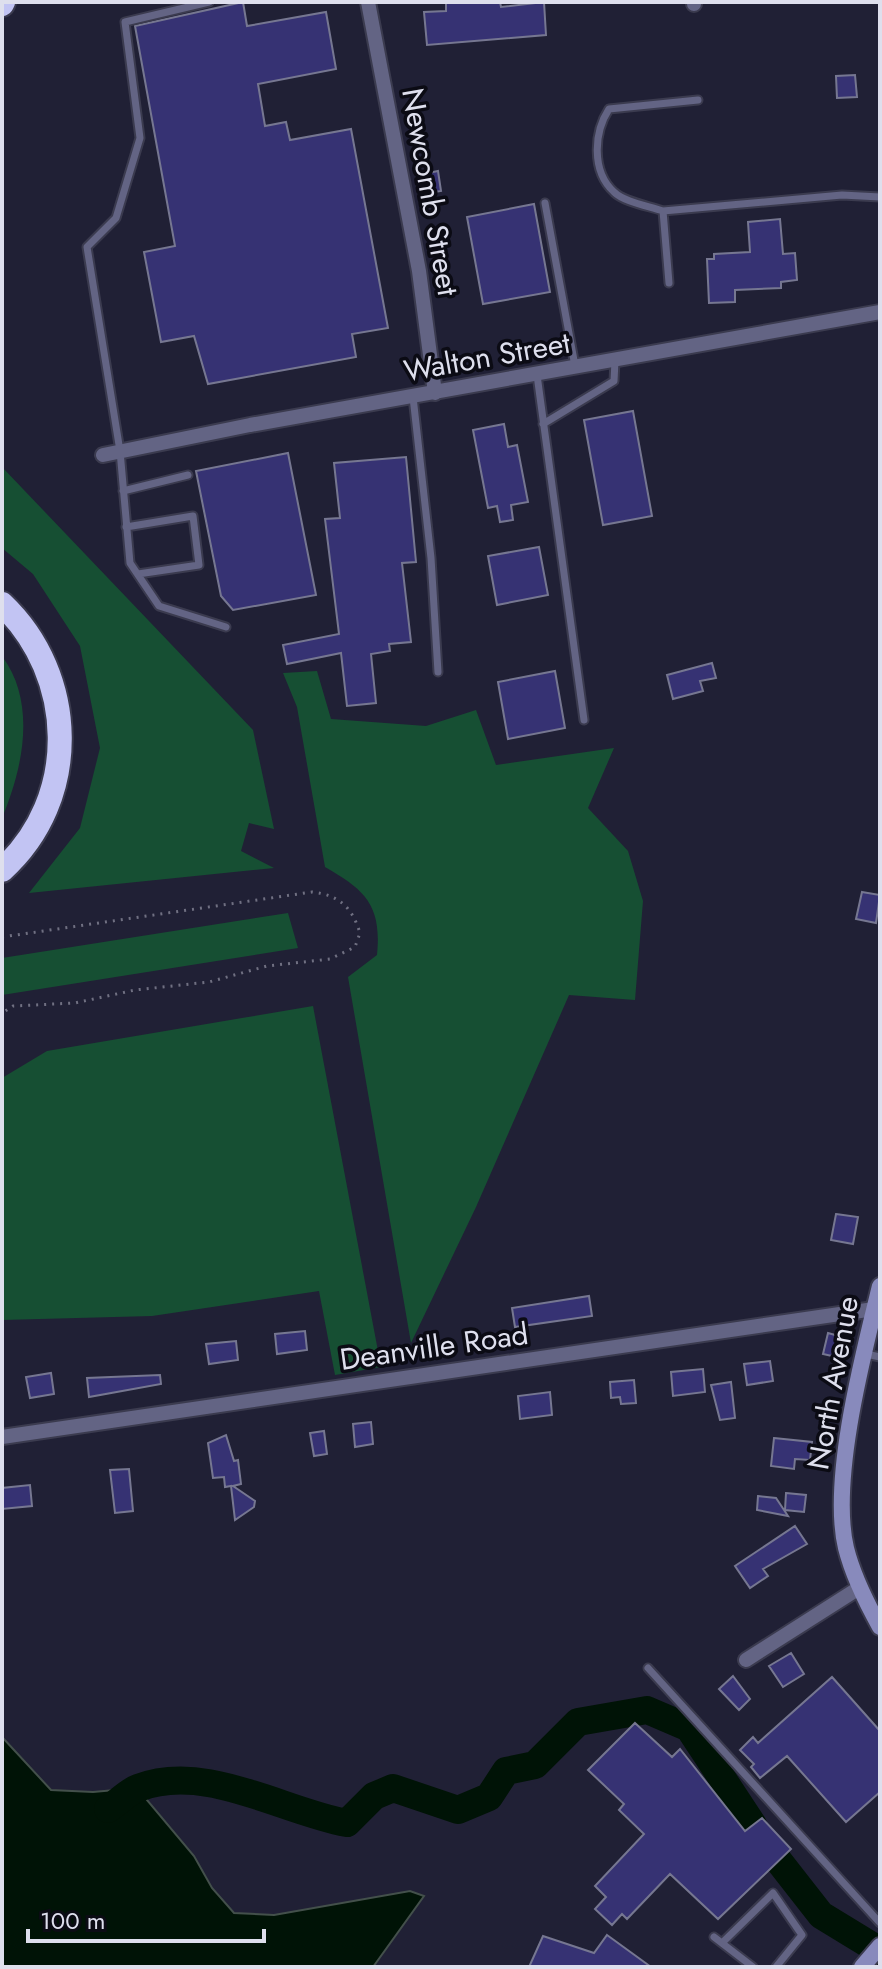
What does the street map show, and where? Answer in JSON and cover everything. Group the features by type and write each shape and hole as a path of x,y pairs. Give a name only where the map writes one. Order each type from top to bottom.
{"highway":[{"path":"2,604 27,631 48,669 61,732 58,774 44,814 21,850 2,870"}],"main road":[{"name":"North Avenue","path":"880,1286 874,1309 873,1355 846,1446 841,1502 846,1546 859,1588 880,1627"},
{"path":"862,1966 880,1946"}],"street":[{"name":"Newcomb Street","path":"368,2 419,271 435,393"},
{"name":"Walton Street","path":"103,455 880,312"},
{"name":"Deanville Road","path":"2,1437 874,1309"},
{"path":"746,1660 859,1588"}],"lane":[{"path":"209,2 125,22 140,138 116,218 87,247 120,451 130,563 159,606 226,627"},
{"path":"698,100 609,109 598,127 599,169 615,193 663,211 842,195 880,197"},
{"path":"545,203 576,368"},
{"path":"663,211 669,283"},
{"path":"543,424 614,381 615,361"},
{"path":"537,375 584,720"},
{"path":"413,397 431,558 438,672"},
{"path":"123,491 188,475"},
{"path":"126,527 193,516 199,565 138,574"},
{"path":"648,1668 880,1923"},
{"path":"722,1943 773,1893 802,1935 776,1967"},
{"path":"714,1937 753,1967"}],"path":[{"path":"2,937 312,892 326,893 345,903 360,933 355,947 330,959 267,966 209,982 135,990 75,1003 13,1006 2,1013"}],"green space":[{"path":"2,467 253,730 274,829 249,823 241,851 274,868 29,893 80,828 100,748 80,646 33,574 2,548"},
{"path":"2,656 20,694 23,736 16,778 2,818"},
{"path":"317,671 331,719 426,726 476,710 496,765 614,748 588,808 628,851 643,901 635,1000 569,995 476,1207 411,1343 348,977 377,955 377,923 368,901 360,892 325,867 297,707 283,673"},
{"path":"288,913 298,948 2,995 2,958"},
{"path":"313,1006 381,1367 335,1375 319,1291 152,1316 2,1320 2,1078 47,1051"}],"shaded area":[{"path":"2,1737 51,1790 93,1792 137,1788 194,1856 212,1888 234,1913 274,1915 410,1891 424,1896 373,1967 2,1967"}],"building":[{"path":"243,2 247,26 326,12 336,69 258,84 265,126 286,122 290,140 351,129 388,328 352,334 356,357 208,384 194,336 161,342 144,252 175,246 135,26"},
{"path":"446,2 500,2 501,7 544,2 546,35 427,45 424,12 446,11"},
{"path":"855,75 857,97 837,98 836,76"},
{"path":"438,171 441,191 428,193 423,174"},
{"path":"534,204 550,292 483,304 467,217"},
{"path":"780,219 783,254 795,253 797,280 781,282 781,288 735,290 735,302 709,303 707,259 714,259 714,254 750,252 748,222"},
{"path":"633,411 652,516 603,525 584,420"},
{"path":"504,424 508,447 517,445 528,502 511,505 513,520 500,522 497,506 488,508 473,430"},
{"path":"288,453 316,595 233,610 221,596 196,471"},
{"path":"406,457 416,562 402,563 411,642 389,644 390,651 371,654 376,703 347,706 341,653 287,664 283,645 339,634 325,519 340,518 334,463"},
{"path":"539,547 548,595 497,605 488,556"},
{"path":"712,663 716,678 700,681 703,691 673,699 667,675"},
{"path":"555,671 565,728 508,739 498,682"},
{"path":"862,892 880,895 876,923 856,919"},
{"path":"836,1214 858,1217 853,1244 831,1240"},
{"path":"589,1296 592,1316 515,1327 512,1308"},
{"path":"305,1331 307,1350 277,1354 275,1334"},
{"path":"828,1333 846,1338 841,1358 823,1354"},
{"path":"236,1341 238,1360 209,1364 206,1344"},
{"path":"770,1361 773,1381 747,1385 744,1364"},
{"path":"703,1369 705,1392 673,1396 671,1372"},
{"path":"51,1373 54,1394 30,1398 26,1377"},
{"path":"160,1375 161,1384 89,1397 87,1378"},
{"path":"634,1380 636,1403 621,1404 620,1397 611,1398 610,1382"},
{"path":"731,1382 735,1418 720,1420 711,1385"},
{"path":"550,1392 552,1415 520,1419 518,1396"},
{"path":"371,1422 373,1444 355,1447 353,1424"},
{"path":"324,1431 327,1454 314,1456 310,1433"},
{"path":"226,1435 234,1461 238,1460 241,1484 233,1486 255,1501 254,1507 235,1520 231,1486 225,1487 224,1477 213,1478 208,1443"},
{"path":"774,1438 812,1442 810,1460 795,1459 794,1469 771,1466"},
{"path":"129,1469 133,1511 115,1513 110,1470"},
{"path":"30,1485 32,1506 2,1509 2,1488"},
{"path":"786,1493 806,1495 804,1512 785,1510"},
{"path":"758,1496 776,1498 788,1516 757,1510"},
{"path":"795,1526 807,1544 763,1569 768,1576 750,1588 735,1566"},
{"path":"791,1653 804,1674 783,1687 769,1666"},
{"path":"733,1676 750,1699 739,1710 719,1689"},
{"path":"832,1677 880,1731 880,1792 846,1822 787,1756 760,1778 751,1767 754,1764 740,1750 753,1737 758,1743"},
{"path":"635,1723 672,1757 680,1749 745,1831 762,1818 791,1849 718,1919 670,1874 627,1919 622,1914 612,1925 595,1909 606,1897 595,1886 644,1834 619,1810 624,1804 588,1770"},
{"path":"607,1935 651,1967 529,1967 543,1936 594,1953"}],"waterway":[{"path":"108,1809 138,1788 164,1782 190,1781 243,1791 347,1823 374,1796 393,1788 458,1810 489,1797 506,1771 535,1765 578,1722 647,1710 689,1728 753,1825"},
{"path":"778,1860 821,1915 880,1951"}]}
